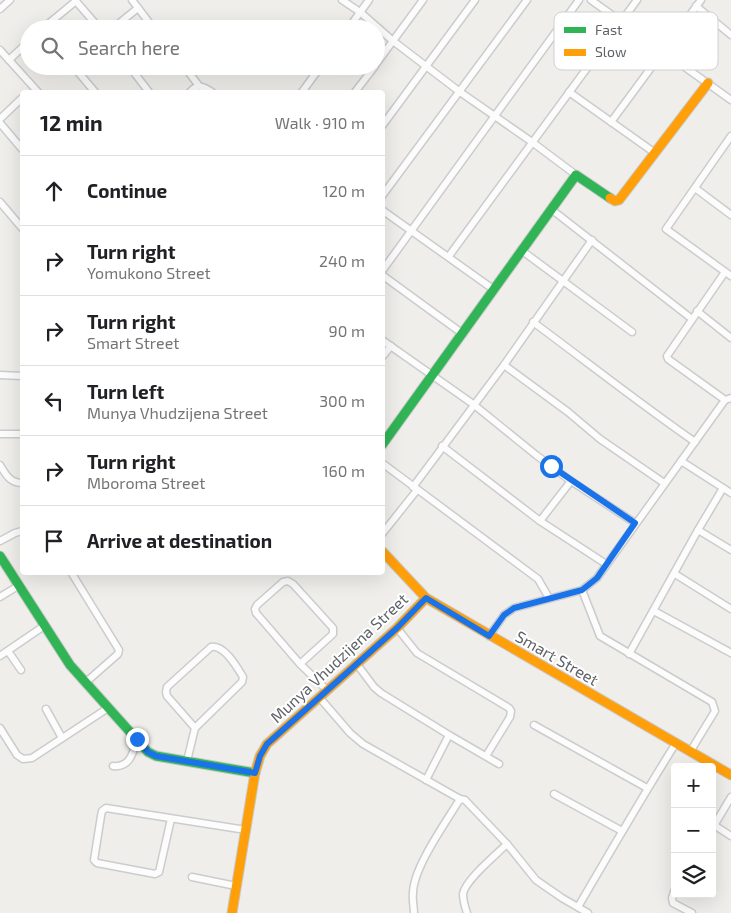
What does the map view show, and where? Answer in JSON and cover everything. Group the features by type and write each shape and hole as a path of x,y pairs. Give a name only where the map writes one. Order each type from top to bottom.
{"street":[{"path":"0,9 10,0"},
{"path":"52,20 75,0 92,20"},
{"path":"132,0 147,20"},
{"path":"342,0 369,20"},
{"path":"354,20 369,0"},
{"path":"385,53 422,0"},
{"path":"385,122 475,0"},
{"path":"385,192 527,0"},
{"path":"570,12 579,0"},
{"path":"591,0 608,12"},
{"path":"628,12 637,0"},
{"path":"692,12 701,0"},
{"path":"696,6 703,12"},
{"path":"123,20 138,8"},
{"path":"718,24 731,35"},
{"path":"385,35 460,92 615,201 617,201 655,153 708,83"},
{"path":"385,269 554,35"},
{"path":"0,50 20,74"},
{"path":"9,60 20,50"},
{"path":"449,256 585,70"},
{"path":"612,122 649,70"},
{"path":"690,70 731,100"},
{"path":"21,75 32,90"},
{"path":"81,75 93,90"},
{"path":"136,75 147,90"},
{"path":"191,75 199,86 208,90"},
{"path":"303,90 314,75"},
{"path":"357,90 368,75"},
{"path":"192,90 199,86"},
{"path":"569,92 655,153"},
{"path":"0,119 20,100"},
{"path":"0,123 20,147"},
{"path":"489,636 504,615 510,611 549,598 582,590 597,578 664,483 728,400 668,359 668,353 697,311 728,274 667,231 666,227 731,136"},
{"path":"724,146 731,152"},
{"path":"385,441 464,334 493,289 576,175"},
{"path":"695,188 731,215"},
{"path":"0,202 20,226"},
{"path":"551,209 692,319"},
{"path":"385,212 493,289"},
{"path":"385,530 442,446 504,365 592,240"},
{"path":"521,250 632,332"},
{"path":"385,275 464,334"},
{"path":"697,311 731,338"},
{"path":"533,322 628,395 695,442"},
{"path":"385,342 473,404 536,455 635,523"},
{"path":"385,353 391,346"},
{"path":"504,365 568,412 600,439 664,483"},
{"path":"0,375 20,376"},
{"path":"0,434 20,434"},
{"path":"442,446 540,521 606,564"},
{"path":"681,461 731,493"},
{"path":"0,465 10,480 20,483"},
{"path":"385,465 538,579 549,598"},
{"path":"540,521 571,480"},
{"path":"629,654 723,488"},
{"path":"698,530 731,550"},
{"path":"0,541 20,532"},
{"name":"Smart Street","path":"385,553 426,598 731,775"},
{"path":"0,556 70,666 148,752 156,756 255,773"},
{"path":"675,574 731,609"},
{"path":"73,575 119,650 118,654 86,684"},
{"path":"300,664 333,634 333,628 293,584 288,581 283,582 257,605 256,613 300,664 327,690"},
{"path":"0,597 18,586"},
{"path":"582,590 600,636 712,702 715,706 716,710 690,752"},
{"name":"Munya Vhudzijena Street","path":"232,913 255,773 260,756 267,744 397,628 426,598"},
{"path":"654,611 731,653"},
{"path":"0,656 44,626"},
{"path":"397,628 417,653 511,711 510,717 486,756"},
{"path":"187,761 195,728 242,682 243,677 240,672 221,648 216,646 211,647 167,687 167,696 195,728"},
{"path":"8,651 21,670"},
{"path":"356,663 382,694 499,764"},
{"path":"320,697 350,733 364,744 470,804 507,844 536,880 588,913"},
{"path":"0,728 17,755 23,759 32,758 108,708"},
{"path":"46,709 62,738"},
{"path":"534,725 647,788"},
{"path":"426,780 449,735"},
{"path":"113,766 120,767 127,763 133,754 137,739"},
{"path":"578,907 647,788 676,743"},
{"path":"554,794 622,831"},
{"path":"716,822 731,797"},
{"path":"414,913 412,892 422,864 460,799"},
{"path":"171,819 159,872 155,874 97,863 94,860 102,811 106,808 246,830"},
{"path":"716,828 731,836"},
{"path":"467,913 464,900 465,888 478,872 507,844"},
{"path":"192,877 236,886"},
{"path":"672,898 673,903 692,913"}],"traffic: fast":[{"path":"385,441 576,175 610,198"},
{"path":"0,556 70,665 148,752 156,756 255,773"}],"traffic: slow":[{"path":"610,198 615,201 619,200 708,83"},
{"path":"385,554 426,598 731,775"},
{"path":"232,913 255,773 260,756 267,744 397,628 426,598"}],"route":[{"path":"137,739 148,752 156,756 255,773 260,756 267,744 397,628 426,598 489,636 504,615 514,608 582,590 597,578 635,523 551,466"}]}
